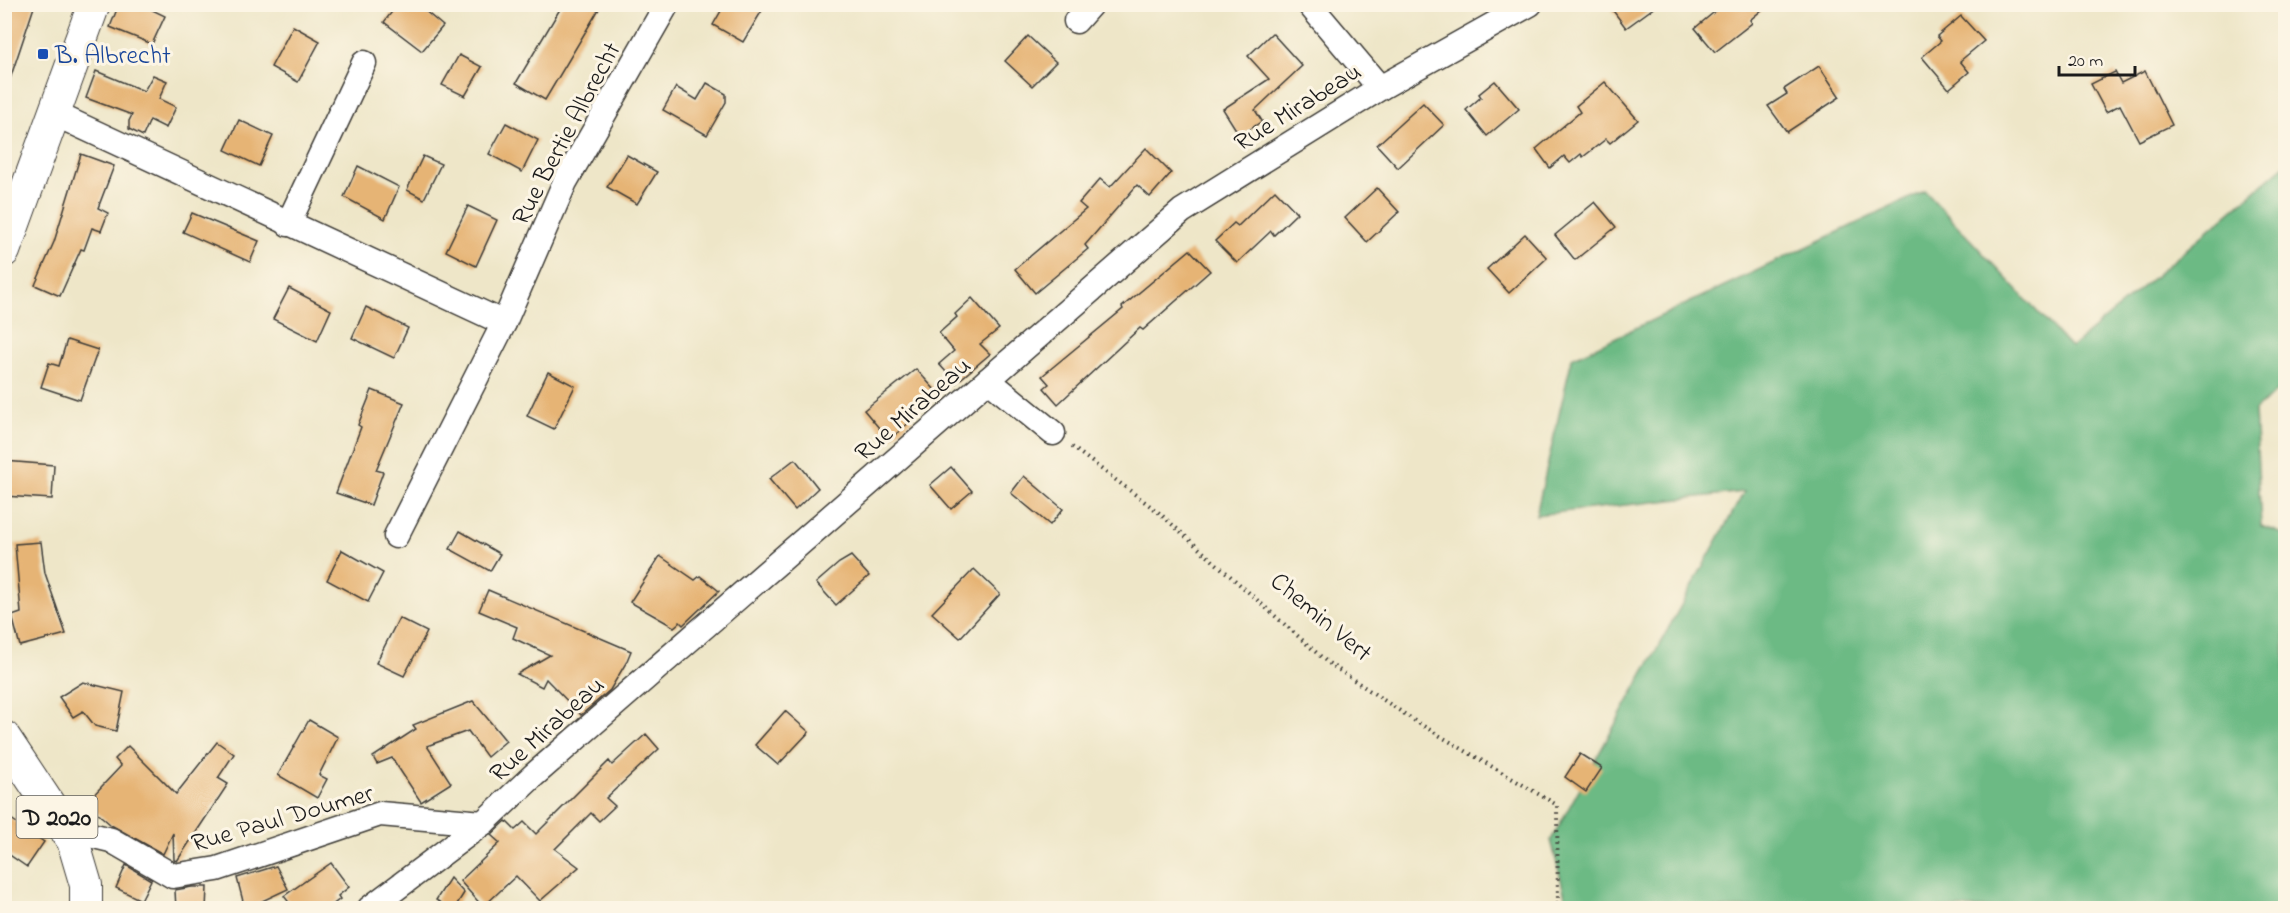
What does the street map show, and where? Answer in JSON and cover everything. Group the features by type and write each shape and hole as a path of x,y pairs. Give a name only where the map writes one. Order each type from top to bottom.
{"main road":[{"path":"4,251 94,4"},
{"name":"D 2020","path":"4,737 73,841 86,885 85,908"}],"street":[{"name":"Rue Bertie Albrecht","path":"396,536 504,323 565,182 667,4"},
{"path":"1309,4 1380,88"},
{"name":"Rue Mirabeau","path":"370,909 483,824 534,775 1182,211 1380,88 1530,4"},
{"path":"288,224 364,63"},
{"path":"55,114 504,323"},
{"path":"988,380 1053,433"},
{"name":"Rue Paul Doumer","path":"73,841 86,834 111,840 173,876 217,869 380,814 483,824"}],"path":[{"name":"Chemin Vert","path":"1053,433 1157,511 1326,662 1415,721 1557,806 1558,909"}],"green space":[{"path":"2285,165 2285,385 2255,410 2261,526 2285,535 2285,908 1568,908 1551,840 1744,492 1536,515 1572,358 1925,191 2071,348"}],"building":[{"path":"4,4 35,4 8,85 4,84"},
{"path":"119,4 140,4 165,16 152,44 110,27"},
{"path":"398,4 417,4 443,26 422,51 384,22"},
{"path":"563,4 602,4 545,100 516,83"},
{"path":"725,4 766,4 743,42 713,25"},
{"path":"1608,4 1659,4 1626,28"},
{"path":"1724,4 1769,4 1750,20 1752,23 1715,52 1695,28"},
{"path":"1961,16 1984,41 1960,61 1969,72 1949,89 1922,57 1941,41 1937,36"},
{"path":"293,26 320,41 298,82 271,67"},
{"path":"1272,33 1302,66 1255,110 1262,121 1240,136 1223,109 1269,79 1248,56"},
{"path":"1028,36 1056,62 1032,86 1005,61"},
{"path":"459,55 482,67 465,96 442,85"},
{"path":"1819,66 1840,97 1787,132 1768,106 1787,94 1784,89"},
{"path":"96,71 144,91 153,75 167,81 159,99 176,107 166,128 150,120 143,136 129,129 132,115 86,98"},
{"path":"2145,71 2172,125 2139,141 2120,105 2106,112 2091,84 2115,72 2121,83"},
{"path":"1495,81 1519,109 1487,136 1466,110 1481,97 1479,94"},
{"path":"1605,82 1638,120 1610,143 1606,139 1583,157 1581,154 1570,163 1564,156 1550,168 1536,149 1580,112 1576,106"},
{"path":"707,83 726,94 726,102 707,135 663,110 676,87 697,100"},
{"path":"1423,103 1444,125 1398,168 1377,145"},
{"path":"239,120 273,136 259,166 225,150"},
{"path":"506,123 538,140 522,172 489,154"},
{"path":"1146,148 1171,173 1150,197 1137,185 1085,245 1088,249 1035,293 1015,269 1086,209 1079,203 1100,179 1110,187"},
{"path":"81,154 114,166 98,208 108,213 101,231 92,228 84,250 81,249 60,296 35,285 54,242"},
{"path":"627,155 657,172 637,204 607,187"},
{"path":"423,156 441,164 424,199 407,190"},
{"path":"358,166 399,187 385,219 344,197"},
{"path":"1377,188 1399,212 1367,242 1345,218"},
{"path":"1275,190 1297,213 1274,235 1271,231 1237,263 1215,241 1234,223 1238,226"},
{"path":"1595,202 1616,227 1575,260 1555,235"},
{"path":"468,206 497,220 476,266 446,251"},
{"path":"192,213 259,241 250,262 183,232"},
{"path":"1525,234 1547,258 1509,293 1487,269"},
{"path":"1190,250 1210,271 1143,330 1140,328 1058,404 1044,388 1049,384 1042,376"},
{"path":"289,288 331,310 317,341 273,319"},
{"path":"972,298 999,329 980,344 990,354 956,383 939,364 954,351 939,333 957,317 955,314"},
{"path":"366,307 408,328 394,358 352,338"},
{"path":"67,340 98,350 80,400 41,387 49,363 59,366"},
{"path":"916,369 935,390 907,414 912,420 889,440 864,410"},
{"path":"548,372 575,386 554,429 527,416"},
{"path":"372,390 404,403 376,470 383,472 371,505 336,493 361,427 358,425"},
{"path":"795,459 818,488 795,510 769,479"},
{"path":"4,461 54,465 52,499 4,496"},
{"path":"951,467 972,491 951,509 930,485"},
{"path":"1024,476 1063,509 1050,525 1011,493"},
{"path":"460,531 500,554 490,571 450,549"},
{"path":"41,542 45,573 66,634 20,646 12,616 21,613 15,544"},
{"path":"342,550 383,573 368,602 327,580"},
{"path":"660,556 695,580 700,576 719,591 683,625 680,622 674,627 630,602"},
{"path":"851,556 869,576 836,605 816,583"},
{"path":"974,569 1000,594 960,638 932,613"},
{"path":"488,590 631,651 610,690 581,715 546,679 542,687 517,674 550,655 513,638 517,627 479,611"},
{"path":"399,618 427,632 404,676 376,663"},
{"path":"83,682 124,692 116,731 95,726 83,711 73,717 59,697"},
{"path":"473,701 506,741 487,757 468,731 427,746 451,783 421,802 392,758 377,764 373,757 416,729 413,725"},
{"path":"785,711 809,732 778,765 755,745"},
{"path":"309,720 338,737 319,775 327,779 317,798 278,775"},
{"path":"646,734 659,749 606,798 615,806 599,821 591,813 555,849 579,867 540,901 516,876 483,907 460,881 500,843 491,835 506,821 515,830 524,822 536,834 609,761 612,765"},
{"path":"217,742 234,754 218,778 228,784 177,861 174,860 173,833 163,854 111,825 86,803 121,766 115,759 128,746 176,794"},
{"path":"1580,754 1602,768 1586,792 1565,777"},
{"path":"4,814 44,842 27,867 4,851"},
{"path":"331,863 349,887 338,896 340,899 327,909 294,909 284,896"},
{"path":"126,865 151,880 141,900 116,888"},
{"path":"276,866 288,889 245,909 237,878"},
{"path":"450,878 464,893 454,909 436,900"},
{"path":"207,887 206,909 176,909 175,890"}],"place":[{"name":"B. Albrecht","path":"43,54"}]}
